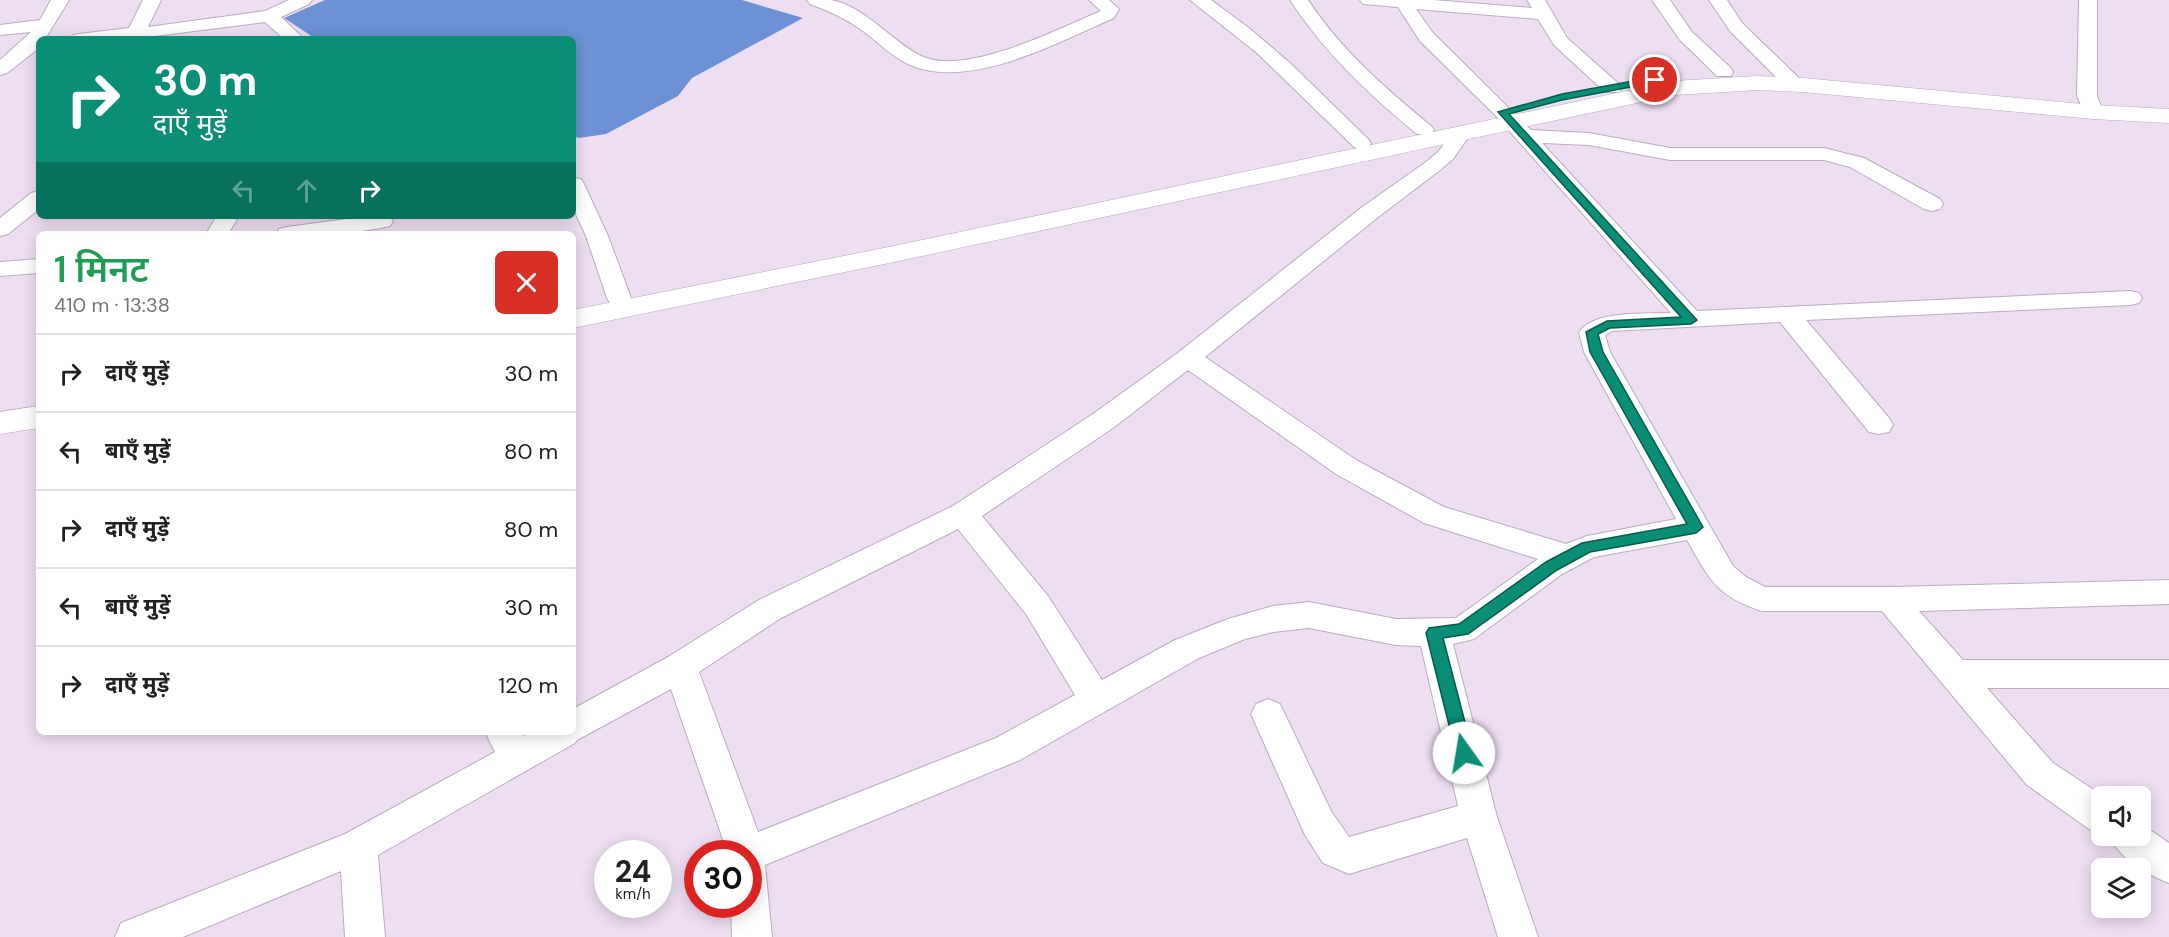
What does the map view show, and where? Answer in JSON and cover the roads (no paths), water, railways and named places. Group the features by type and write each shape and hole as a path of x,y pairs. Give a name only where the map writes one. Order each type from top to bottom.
{"main road":[{"path":"576,307 1424,130 1512,123 1612,87 1677,76 1724,72 2090,104 2169,116"},
{"path":"576,318 889,255 1674,88 1788,79"},
{"path":"2090,104 2169,103"},
{"path":"0,423 36,417"},
{"path":"0,437 36,431"}],"street":[{"path":"39,36 60,0"},
{"path":"136,33 152,0"},
{"path":"108,36 269,16 303,0"},
{"path":"816,0 848,14 916,61 934,68 954,68 983,64 1108,14 1110,9 1098,0"},
{"path":"1199,0 1251,37 1361,143"},
{"path":"1299,0 1313,24 1373,89 1424,130"},
{"path":"1369,0 1404,4 1540,7 1560,41 1612,87"},
{"path":"1661,0 1686,36 1724,72"},
{"path":"1718,0 1736,27 1788,79"},
{"path":"2088,0 2090,104"},
{"path":"1404,4 1426,37 1512,123 1691,320"},
{"path":"269,16 292,36"},
{"path":"0,30 46,25"},
{"path":"0,69 35,43"},
{"path":"1512,123 1670,154 1824,154 1857,162 1932,204"},
{"path":"576,724 680,667 770,609 963,514 1103,422 1188,358 1369,213 1446,156 1462,132"},
{"path":"576,190 597,236 619,298"},
{"path":"0,229 36,200"},
{"path":"309,231 382,221"},
{"path":"0,269 36,266"},
{"path":"2130,298 1607,324 1592,332 1597,352 1722,574 1735,586 1762,599 1890,599 2169,592"},
{"path":"1787,314 1879,425"},
{"path":"1188,358 1346,467 1434,515 1569,557"},
{"path":"963,514 1037,605 1096,700"},
{"path":"762,848 1008,749 1187,649 1239,628 1273,619 1309,615 1396,632 1434,633 1463,630 1551,566 1587,547 1696,527"},
{"path":"1890,599 2040,774 2091,809"},
{"path":"1434,633 1479,817 1518,937"},
{"path":"680,667 743,840"},
{"path":"1955,675 2169,674"},
{"path":"1268,714 1318,823 1336,850 1349,856 1386,843 1479,817"},
{"path":"135,937 358,846 510,745 551,735"},
{"path":"358,846 365,937"},
{"path":"2142,846 2169,865"},
{"path":"751,918 752,937"}],"water":[{"path":"325,0 742,0 803,18 692,78 678,96 606,134 579,138 576,137 576,36 311,36 284,18"}]}
